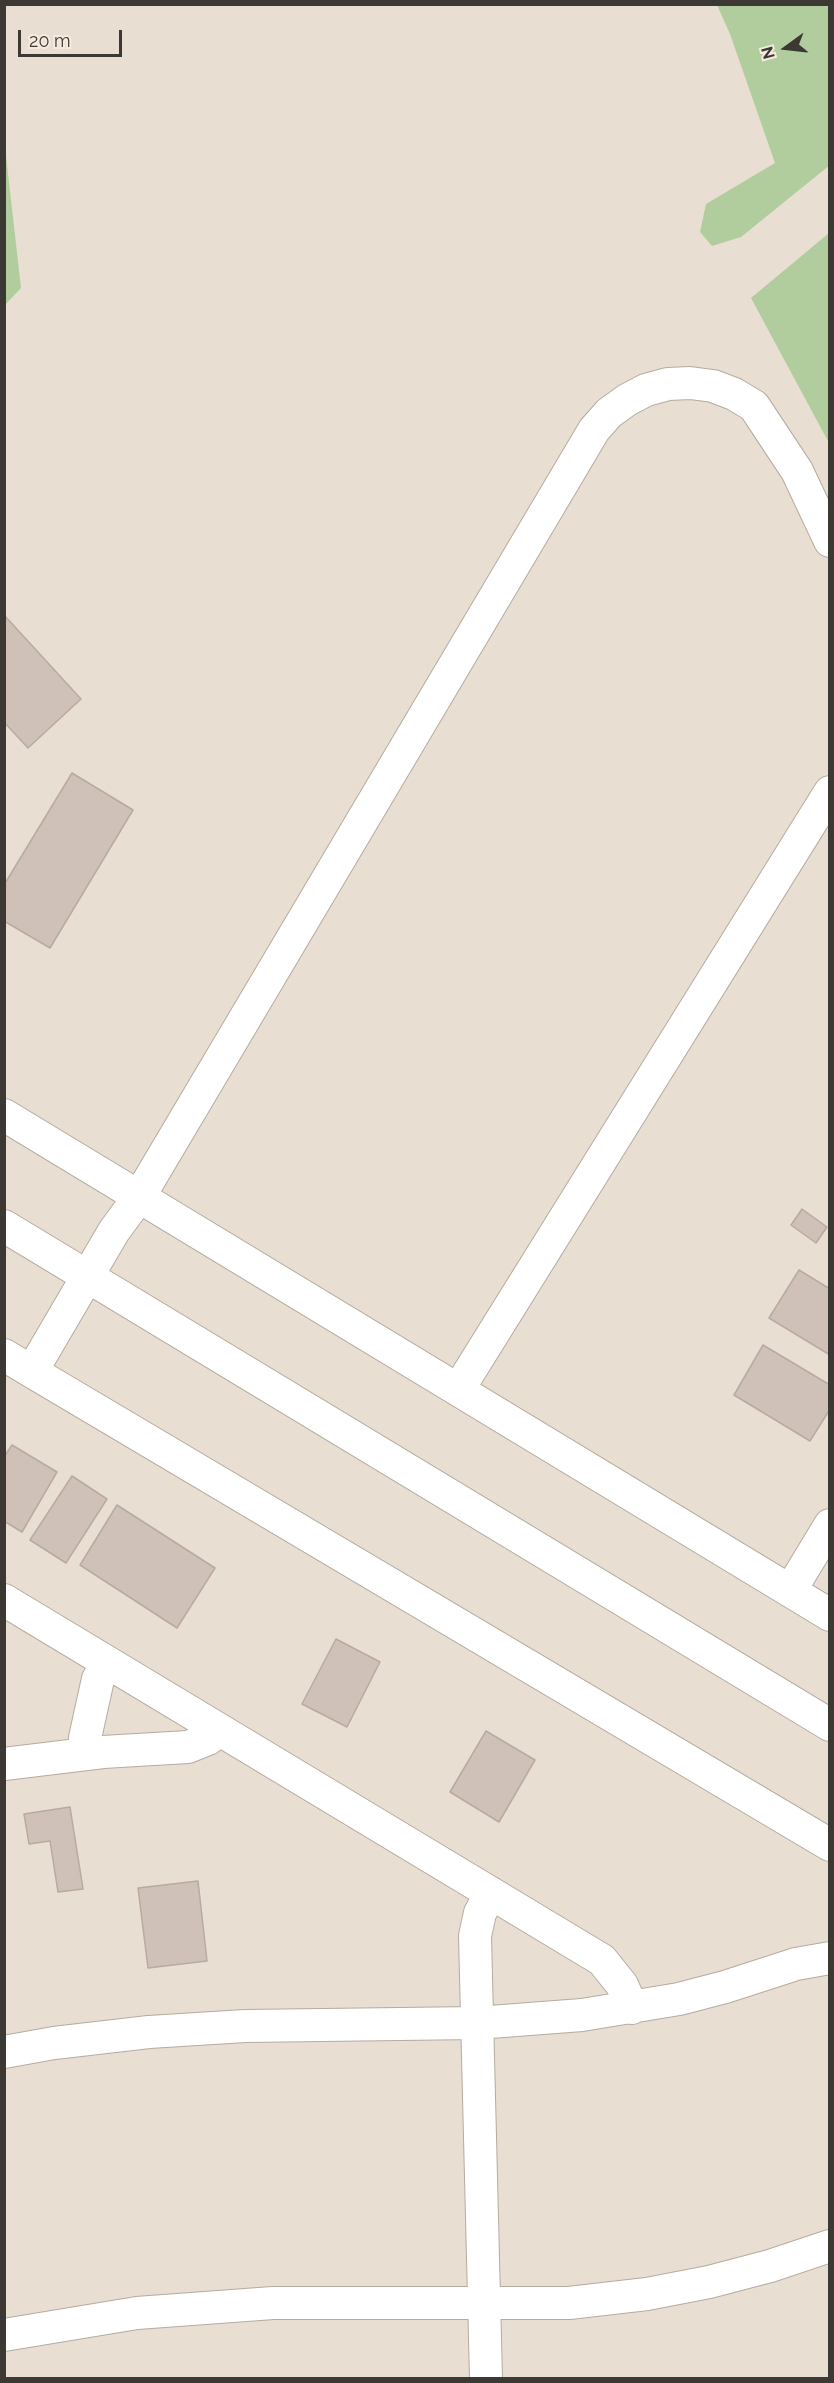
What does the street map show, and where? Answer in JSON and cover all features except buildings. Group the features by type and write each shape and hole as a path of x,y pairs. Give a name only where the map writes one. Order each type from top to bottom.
{"street":[{"path":"32,1371 114,1231 139,1197 594,430 609,413 646,390 668,384 690,383 713,386 734,394 754,406 797,471 830,541"},
{"path":"458,1390 830,792"},
{"path":"4,1115 830,1615"},
{"path":"4,1226 830,1725"},
{"path":"4,1355 830,1845"},
{"path":"790,1592 830,1525"},
{"path":"4,1600 602,1960 622,1985 632,2008"},
{"path":"84,1754 85,1738 98,1679 108,1663"},
{"path":"4,1764 84,1754 188,1747 208,1739 220,1730"},
{"path":"486,2379 475,1936 480,1913 491,1893"},
{"path":"4,2052 54,2043 149,2032 244,2026 477,2023 582,2015 632,2008 725,1987 796,1964 830,1958"},
{"path":"4,2335 127,2315 205,2307 340,2301 569,2303 647,2294 709,2283 830,2247"}],"green space":[{"path":"717,5 829,5 830,165 741,237 712,246 700,232 706,204 775,163 730,34"},
{"path":"5,147 21,288 4,305"},
{"path":"829,233 829,443 751,298"}]}
